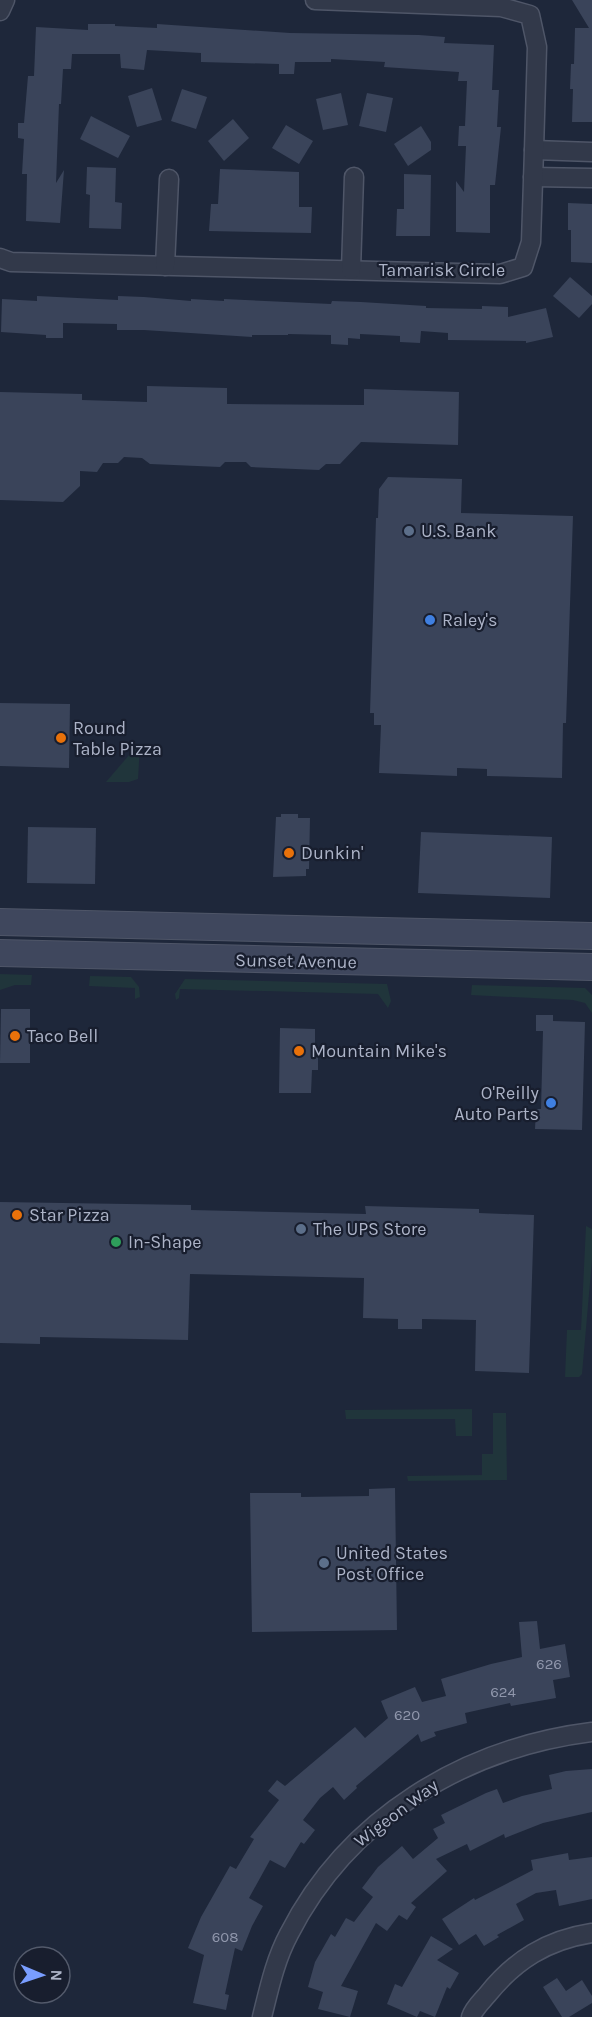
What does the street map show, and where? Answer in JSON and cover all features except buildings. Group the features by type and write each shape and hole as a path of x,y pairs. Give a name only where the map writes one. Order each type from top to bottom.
{"main road":[{"name":"Sunset Avenue","path":"0,922 592,936"},
{"name":"Sunset Avenue","path":"0,953 592,968"}],"street":[{"path":"0,11 5,0"},
{"name":"Tamarisk Circle","path":"0,258 11,262 500,274 523,267 531,242 537,48 530,15 501,7 315,0"},
{"path":"534,150 592,152"},
{"path":"351,270 354,177"},
{"path":"533,177 592,178"},
{"path":"165,266 169,179"},
{"name":"Wigeon Way","path":"262,2017 275,1967 288,1935 313,1893 353,1843 414,1794 441,1778 491,1757 525,1746 592,1732"},
{"path":"471,2017 502,1976 536,1950 571,1936 592,1933"}],"green space":[{"path":"140,746 138,779 129,782 106,782 136,747"},
{"path":"0,974 32,975 31,985 15,985 0,990"},
{"path":"90,976 131,977 139,987 140,997 135,999 135,988 89,986"},
{"path":"185,979 387,984 391,1001 388,1008 378,994 180,989 179,998 176,1000 175,994"},
{"path":"472,985 585,988 592,995 592,1013 585,1003 573,1000 471,995"},
{"path":"586,1226 592,1229 592,1260 582,1374 579,1377 565,1377 567,1330 581,1330"},
{"path":"472,1409 472,1436 456,1436 455,1419 346,1419 345,1410"},
{"path":"493,1413 506,1413 507,1480 408,1481 407,1476 482,1475 482,1454 493,1454"}],"place":[{"name":"U.S. Bank","path":"409,531"},
{"name":"Raley's","path":"430,620"},
{"name":"Round Table Pizza","path":"61,738"},
{"name":"Dunkin'","path":"289,853"},
{"name":"Taco Bell","path":"15,1036"},
{"name":"Mountain Mike's","path":"299,1051"},
{"name":"O'Reilly Auto Parts","path":"551,1103"},
{"name":"Star Pizza","path":"17,1215"},
{"name":"The UPS Store","path":"301,1229"},
{"name":"In-Shape","path":"116,1242"},
{"name":"United States Post Office","path":"324,1563"}]}
